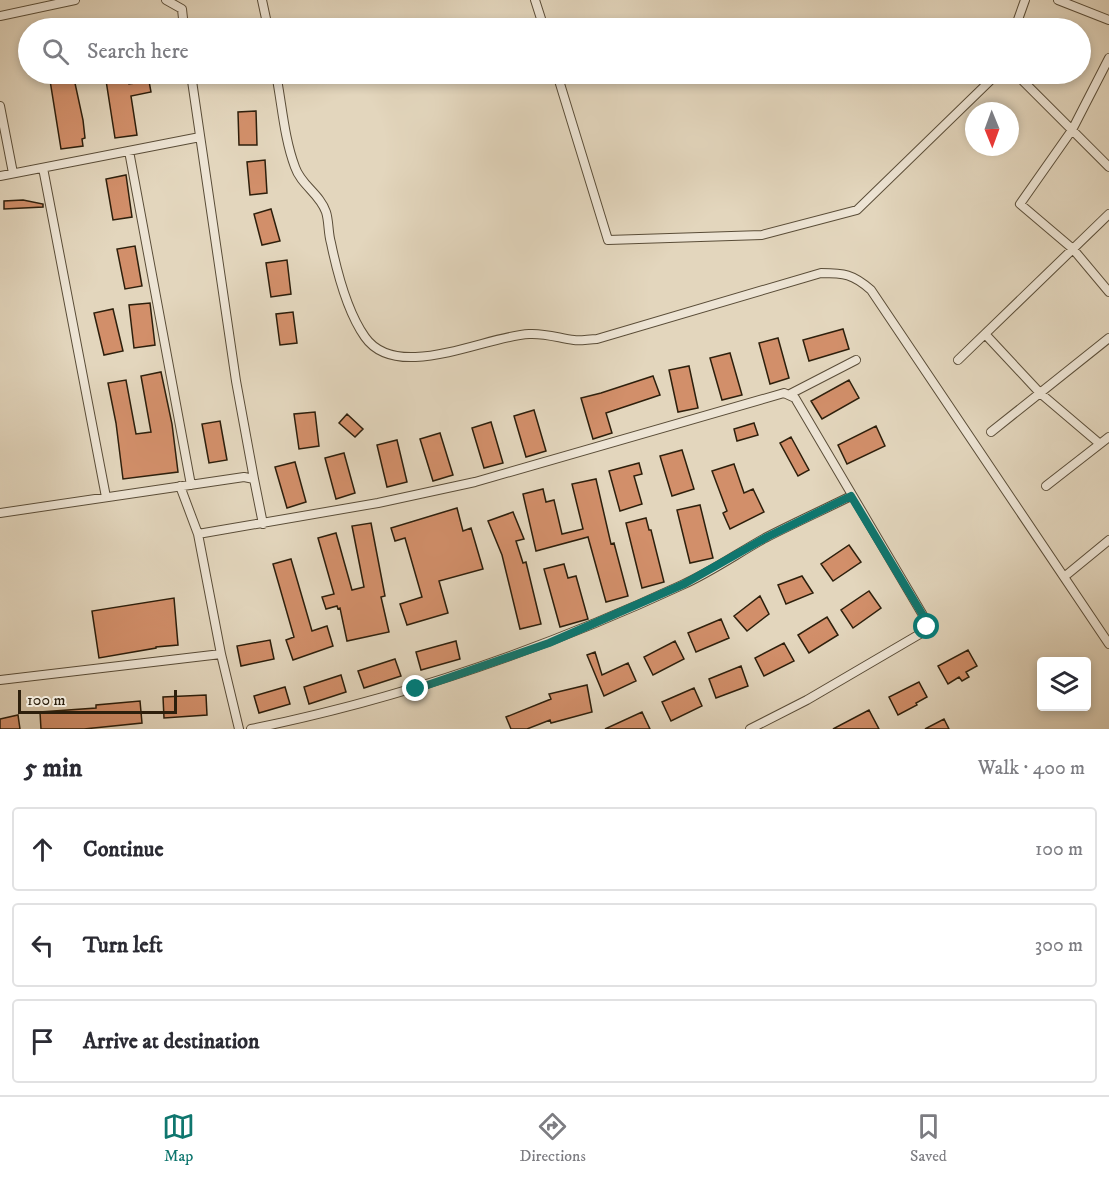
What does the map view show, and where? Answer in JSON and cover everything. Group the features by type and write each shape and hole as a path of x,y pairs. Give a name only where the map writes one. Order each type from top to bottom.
{"street":[{"path":"0,16 75,0"},
{"path":"166,0 182,9 183,18"},
{"path":"262,0 266,18"},
{"path":"535,0 541,18"},
{"path":"1019,18 1025,0"},
{"path":"1058,0 1109,20"},
{"path":"1109,58 1072,130 1020,204 1072,249 1109,292"},
{"path":"192,84 236,381 263,524"},
{"path":"278,84 295,168 303,184 320,200 326,212 330,242 356,323 366,340 381,351 409,357 433,356 498,339 529,334 576,341 597,339 821,273 841,273 858,278 871,290 1109,644"},
{"path":"560,84 608,240 762,235 857,210 987,84"},
{"path":"1026,84 1109,167"},
{"path":"0,106 13,173"},
{"path":"0,176 200,137"},
{"path":"129,151 191,485"},
{"path":"43,168 106,497"},
{"path":"958,360 1109,214"},
{"path":"985,334 1040,393 1100,444"},
{"path":"991,432 1109,338"},
{"path":"790,394 856,360"},
{"path":"198,534 378,503 475,482 784,393 790,394 795,398 927,622 927,627 925,631 817,694 750,729"},
{"path":"1046,486 1109,437"},
{"path":"0,512 244,477 254,479"},
{"path":"180,486 198,534 221,654 239,729"},
{"path":"250,729 321,715 416,689 549,643 684,584 767,537 851,496"},
{"path":"1064,577 1109,540"},
{"path":"0,680 221,654"}],"building":[{"path":"51,84 75,84 85,138 82,139 83,146 61,149"},
{"path":"107,84 150,84 151,92 131,96 137,135 115,138"},
{"path":"256,111 257,145 239,145 238,112"},
{"path":"265,160 267,193 250,195 247,162"},
{"path":"126,175 132,217 113,220 106,179"},
{"path":"23,200 43,204 43,207 4,209 4,201"},
{"path":"271,209 280,241 262,245 254,214"},
{"path":"135,246 142,286 125,289 117,249"},
{"path":"287,260 291,294 271,297 266,263"},
{"path":"150,303 155,345 134,348 129,305"},
{"path":"113,309 123,351 104,355 94,313"},
{"path":"293,312 297,343 280,345 276,314"},
{"path":"843,329 849,349 809,361 803,340"},
{"path":"778,338 789,378 770,384 759,343"},
{"path":"730,353 742,395 722,400 710,358"},
{"path":"689,366 698,408 678,412 669,370"},
{"path":"161,372 172,424 178,472 123,479 108,383 126,380 136,434 151,432 141,376"},
{"path":"653,376 660,395 606,413 612,433 593,439 581,398"},
{"path":"849,380 859,398 822,419 811,401"},
{"path":"534,410 546,451 526,457 514,416"},
{"path":"315,412 319,446 299,449 294,414"},
{"path":"347,414 363,429 355,437 339,423"},
{"path":"220,421 227,460 209,463 202,424"},
{"path":"491,422 503,463 484,468 472,428"},
{"path":"754,423 758,435 737,441 734,429"},
{"path":"876,426 885,446 847,464 838,445"},
{"path":"440,433 453,475 433,481 420,439"},
{"path":"791,437 809,470 798,476 780,443"},
{"path":"397,440 407,482 387,487 377,445"},
{"path":"682,450 694,489 672,496 660,456"},
{"path":"344,453 355,493 336,499 325,458"},
{"path":"295,462 306,502 287,508 275,467"},
{"path":"639,463 642,474 634,476 642,504 620,511 609,471"},
{"path":"734,464 744,493 753,489 764,512 730,529 723,513 727,511 712,471"},
{"path":"596,479 611,544 614,543 628,596 606,602 588,537 536,551 523,494 543,489 546,502 554,500 562,534 583,529 572,484"},
{"path":"700,505 713,558 690,563 677,510"},
{"path":"457,508 463,531 471,528 483,569 439,581 448,613 407,625 400,604 422,597 405,538 395,541 391,528"},
{"path":"513,512 524,539 516,541 523,563 526,562 541,624 520,629 502,555 488,521"},
{"path":"646,518 664,582 642,588 626,523"},
{"path":"371,523 385,596 381,597 389,632 347,641 340,608 338,609 337,606 326,609 322,597 334,594 318,538 336,533 352,590 364,587 352,526"},
{"path":"849,545 861,562 833,581 821,564"},
{"path":"291,559 312,631 327,626 333,646 293,660 286,640 294,637 273,564"},
{"path":"564,564 568,578 576,576 588,619 560,627 544,569"},
{"path":"802,576 813,593 786,604 778,585"},
{"path":"869,591 881,608 853,628 841,610"},
{"path":"760,596 769,614 747,631 734,616"},
{"path":"174,598 178,645 99,658 92,611"},
{"path":"827,617 838,635 809,653 798,635"},
{"path":"721,619 729,638 696,652 688,633"},
{"path":"270,640 274,659 241,666 237,646"},
{"path":"456,641 460,659 421,670 416,652"},
{"path":"675,641 684,659 653,675 644,657"},
{"path":"784,643 794,661 764,676 755,658"},
{"path":"968,650 977,666 966,672 969,677 962,681 959,677 948,684 938,666"},
{"path":"595,652 602,675 628,663 636,681 604,696 587,655"},
{"path":"395,659 401,676 364,688 358,671"},
{"path":"741,666 748,686 716,698 709,679"},
{"path":"341,675 346,692 309,704 304,687"},
{"path":"919,682 927,697 898,715 889,697"},
{"path":"587,685 592,712 551,723 550,720 527,729 511,729 506,717 551,699 549,694"},
{"path":"285,687 290,704 259,713 254,696"},
{"path":"694,688 702,706 671,721 662,702"},
{"path":"206,695 207,715 164,718 163,697"},
{"path":"140,701 142,723 84,729 41,729 40,712 96,708 96,705"},
{"path":"869,710 879,729 833,729"},
{"path":"642,712 650,729 605,729"},
{"path":"18,715 20,729 0,729 0,719"},
{"path":"944,719 949,729 925,729"}],"route":[{"path":"416,689 549,643 684,584 767,537 851,496 927,622 927,627"}]}
